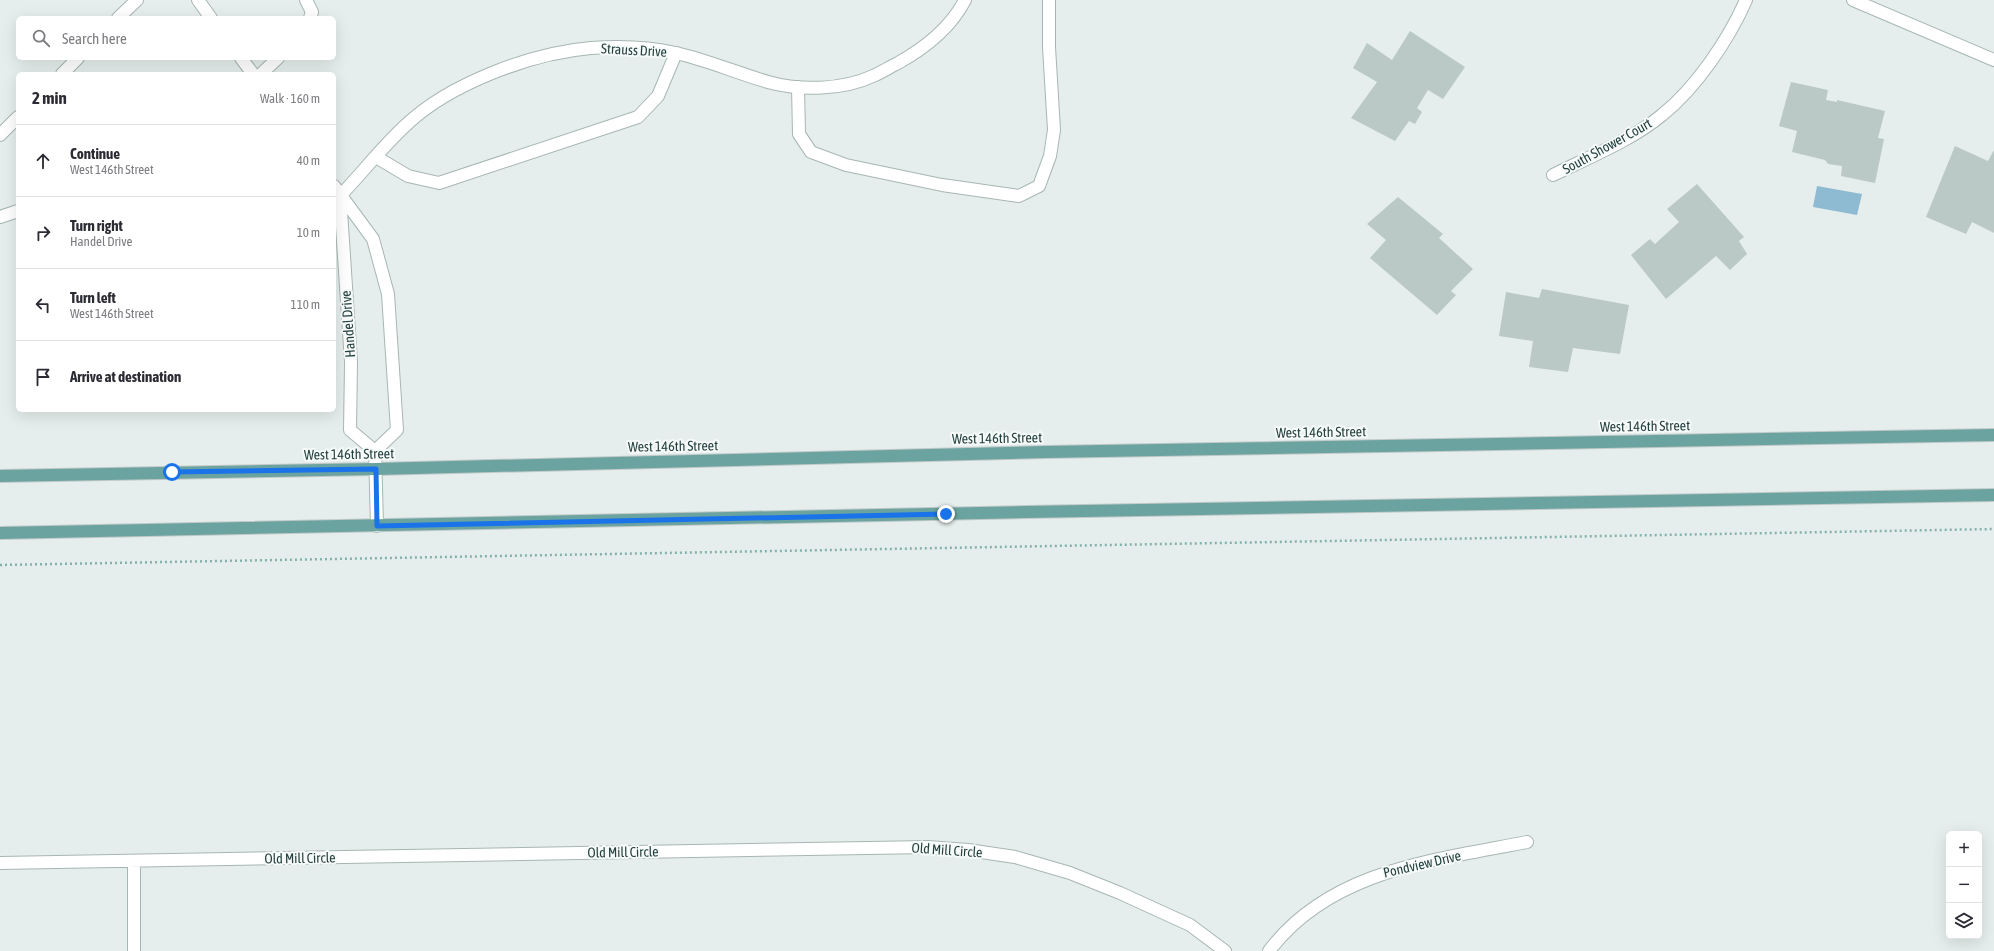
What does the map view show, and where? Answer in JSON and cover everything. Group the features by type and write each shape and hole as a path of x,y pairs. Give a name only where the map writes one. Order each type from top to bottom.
{"main road":[{"name":"West 146th Street","path":"0,476 376,469 1045,452 1994,435"},
{"path":"0,533 1994,495"}],"street":[{"path":"120,16 137,0"},
{"path":"198,0 210,16"},
{"path":"306,0 312,12 311,16"},
{"name":"Strauss Drive","path":"337,191 376,158 406,125 444,97 503,68 590,48 638,48 676,53 770,83 798,87 840,86 872,77 915,53 945,27 965,0"},
{"path":"798,87 799,134 811,152 846,165 942,185 1019,196 1039,186 1050,156 1054,130 1049,47 1050,0"},
{"name":"South Shower Court","path":"1553,175 1624,140 1662,115 1691,85 1720,50 1736,23 1746,0"},
{"path":"1853,0 1994,60"},
{"path":"376,158 408,176 439,182 638,117 658,96 676,53"},
{"path":"64,72 76,60"},
{"path":"242,60 252,72"},
{"path":"263,72 276,60"},
{"path":"0,135 16,119"},
{"path":"337,191 373,239 388,294 397,430 375,451 377,526"},
{"name":"Handel Drive","path":"337,191 351,362 350,430 375,451"},
{"path":"0,217 16,212"},
{"name":"Pondview Drive","path":"1269,951 1278,939 1304,915 1345,889 1380,874 1414,864 1527,842"},
{"name":"Old Mill Circle","path":"0,863 928,847 968,850 1015,857 1077,876 1120,893 1190,925 1224,951"},
{"path":"134,861 134,951"}],"path":[{"path":"0,565 1994,528"}],"water":[{"path":"1817,186 1862,194 1857,215 1813,207"}],"building":[{"path":"1410,31 1465,67 1443,99 1428,90 1417,108 1422,112 1415,124 1409,121 1395,141 1351,118 1377,82 1353,68 1367,43 1392,60"},
{"path":"1791,82 1828,90 1826,100 1837,102 1837,100 1885,111 1878,138 1884,139 1875,183 1841,176 1842,166 1828,164 1825,160 1792,152 1797,131 1779,126"},
{"path":"1955,146 1988,161 1994,150 1994,233 1972,222 1966,234 1926,217"},
{"path":"1697,184 1744,237 1739,241 1747,254 1730,270 1716,256 1666,299 1631,255 1650,239 1655,244 1679,222 1667,209"},
{"path":"1398,197 1443,234 1439,238 1473,269 1451,291 1456,295 1437,315 1370,258 1386,240 1367,224"},
{"path":"1542,289 1629,305 1620,354 1573,348 1568,372 1529,367 1533,341 1499,336 1506,292 1539,298"}],"route":[{"path":"172,472 376,469 377,526 946,514"}]}
